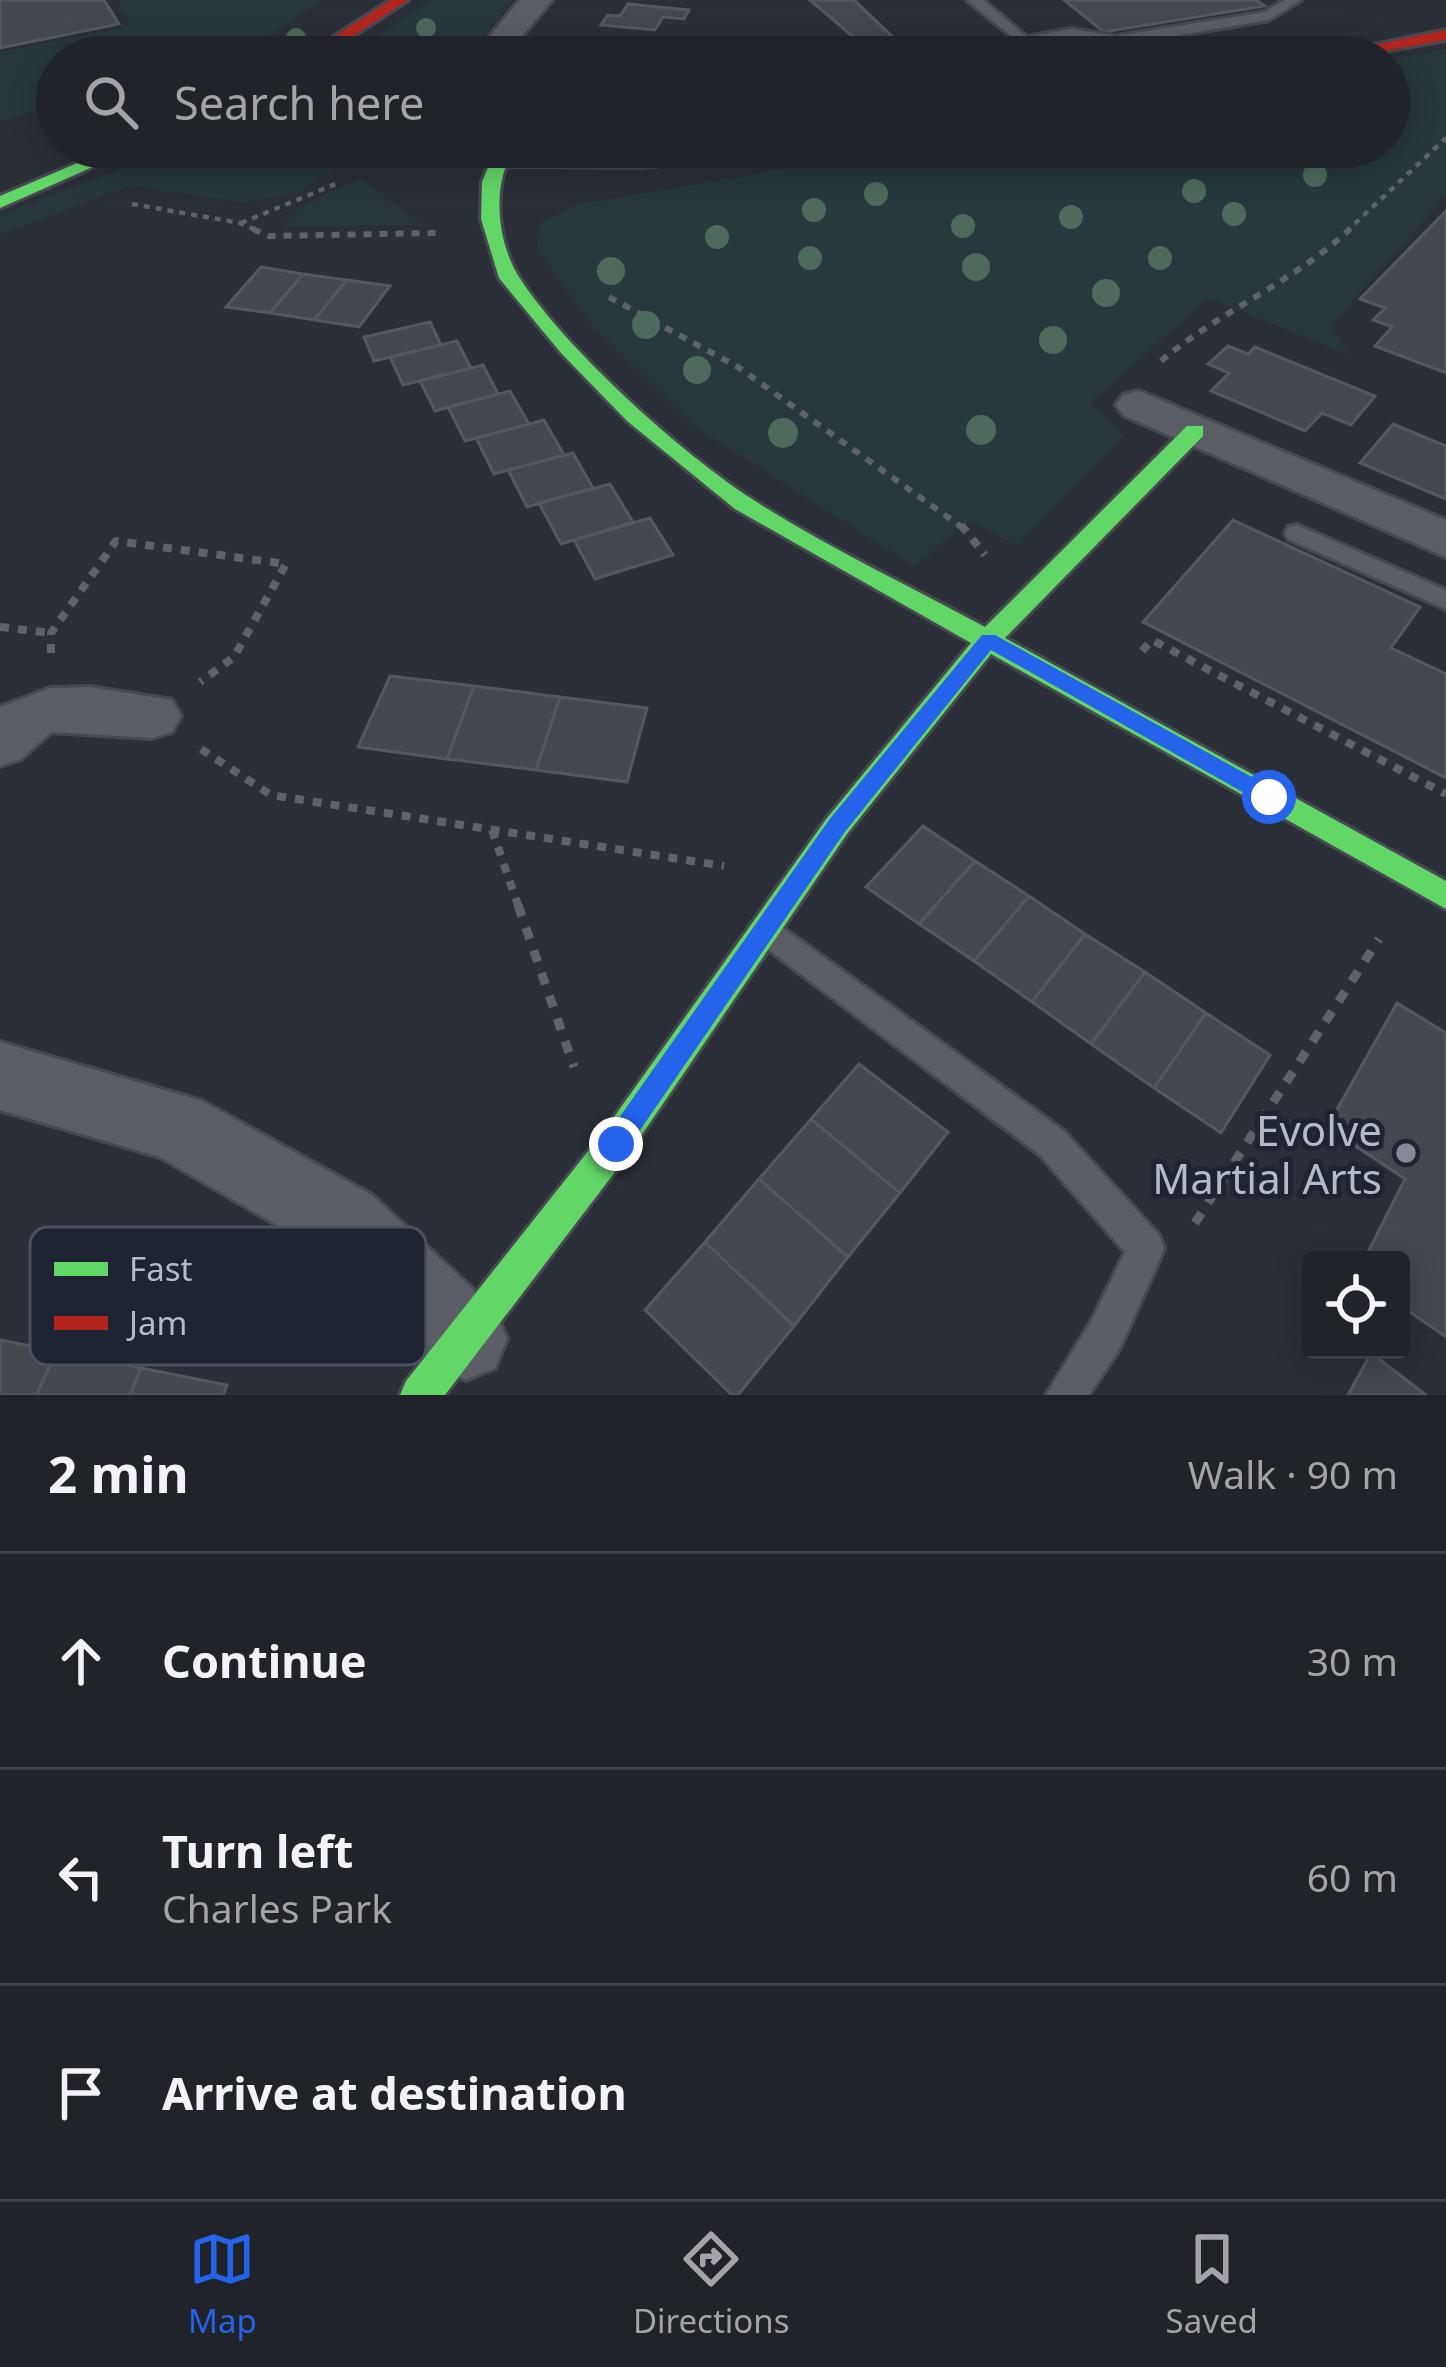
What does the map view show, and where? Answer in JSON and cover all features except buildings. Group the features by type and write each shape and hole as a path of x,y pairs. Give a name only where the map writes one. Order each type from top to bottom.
{"street":[{"path":"344,36 401,0"},
{"path":"506,36 537,0"},
{"path":"1410,42 1446,35"},
{"path":"0,202 79,168"},
{"path":"497,168 490,182 495,235 509,278 568,349 634,416 743,504 1446,896"},
{"path":"1139,405 1446,540"},
{"path":"426,1342 443,1367 616,1144 837,826 988,640 1195,431"},
{"path":"0,743 8,731 50,706 152,716"},
{"path":"0,1076 176,1126 348,1227"}],"lane":[{"path":"974,0 1016,36"},
{"path":"1147,36 1269,16 1282,2"},
{"path":"1297,533 1446,600"},
{"path":"768,931 1052,1143 1145,1248 1106,1334 1066,1395"}],"path":[{"path":"1139,405 1142,377 1204,325 1324,254 1446,138"},
{"path":"239,223 309,198 352,168"},
{"path":"114,201 239,223 269,236 495,235"},
{"path":"596,290 738,367 955,518 1025,603"},
{"path":"50,706 51,633 116,541 286,564 234,657 152,716 271,795 803,878"},
{"path":"0,627 51,633"},
{"path":"1099,701 1152,640 1446,794"},
{"path":"492,830 582,1090 616,1144"},
{"path":"1145,1248 1200,1221 1416,879"}],"shaded area":[{"path":"118,0 321,0 270,36 78,36 131,25"},
{"path":"432,0 513,0 483,36 377,36"},
{"path":"36,45 36,111 0,122 0,52"},
{"path":"1446,49 1446,196 1331,326 1351,356 1209,298 1090,403 1123,436 1017,546 970,521 914,566 697,428 593,327 537,248 541,223 576,205 788,168 1410,168 1410,56"},
{"path":"122,168 335,170 297,193 243,203 131,185 0,235 0,215"},
{"path":"360,178 423,225 282,227 298,209"}],"traffic: fast":[{"path":"0,203 81,168"},
{"path":"497,168 491,182 490,219 509,278 568,349 635,416 743,504 1446,896"},
{"path":"420,1395 616,1143 837,826 988,640 1195,431"}],"traffic: jam":[{"path":"344,36 401,0"},
{"path":"1410,42 1446,35"}],"place":[{"name":"Evolve Martial Arts","path":"1406,1153"}],"route":[{"path":"616,1144 837,826 988,640 1269,797"}]}
